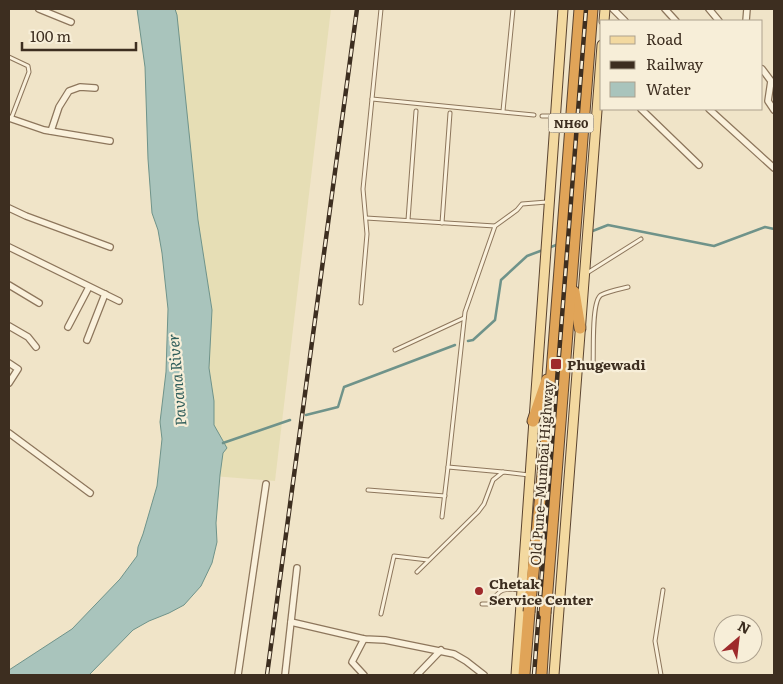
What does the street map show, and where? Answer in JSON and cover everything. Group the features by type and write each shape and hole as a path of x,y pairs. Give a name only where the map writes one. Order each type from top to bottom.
{"highway":[{"path":"564,9 577,45"},
{"name":"Old Pune–Mumbai Highway","path":"524,675 526,606 552,363 580,9"},
{"name":"Old Pune–Mumbai Highway","path":"541,675 592,9"},
{"path":"571,273 580,328"},
{"path":"533,421 552,363"}],"main road":[{"path":"516,675 526,606 522,590 529,475 564,9"},
{"path":"554,675 600,81"},
{"path":"526,606 559,609"}],"street":[{"path":"38,9 71,22"},
{"path":"613,9 624,20"},
{"path":"664,9 675,20"},
{"path":"709,9 718,20"},
{"path":"763,70 771,81 768,101 774,110"},
{"path":"51,131 59,108 69,91 80,87 95,88"},
{"path":"642,110 699,165"},
{"path":"710,110 774,168"},
{"path":"10,119 51,131 110,141"},
{"path":"9,208 110,247"},
{"path":"9,247 120,301"},
{"path":"9,286 39,303"},
{"path":"68,327 89,286"},
{"path":"87,340 105,294"},
{"path":"9,326 28,337 36,346"},
{"path":"9,363 18,370 9,383"},
{"path":"9,433 90,493"},
{"path":"238,675 266,484"},
{"path":"285,675 297,568"},
{"path":"291,622 364,639 385,640 441,650 460,657 484,675"},
{"path":"364,639 352,662 364,675"},
{"path":"417,675 441,650"}],"lane":[{"path":"361,303 367,234 363,189 381,9"},
{"path":"503,111 513,9"},
{"path":"9,57 28,66 29,72 10,119"},
{"path":"372,99 534,115"},
{"path":"408,220 416,111"},
{"path":"442,223 450,113"},
{"path":"542,116 556,116"},
{"path":"442,517 465,318 474,286 496,226 522,204 549,202"},
{"path":"366,218 496,226"},
{"path":"584,274 641,239"},
{"path":"577,365 593,366 597,299 601,295 628,287"},
{"path":"395,350 465,318"},
{"path":"448,467 529,475"},
{"path":"417,572 478,512 484,504 493,480 503,472"},
{"path":"368,490 444,496"},
{"path":"380,614 394,556 429,560"},
{"path":"482,604 490,604 495,595 507,588 522,590"},
{"path":"661,675 656,641 663,590"}],"shaded area":[{"path":"169,9 331,9 275,481 213,476"}],"water":[{"name":"Pavana River","path":"137,9 175,9 177,15 198,220 212,310 209,368 214,401 214,425 227,448 223,453 220,475 216,523 217,542 212,563 201,586 184,605 133,630 89,675 9,675 9,670 72,629 120,579 137,556 138,547 157,486 162,439 160,422 166,372 168,309 162,253 158,230 152,213 145,67"}],"waterway":[{"path":"590,232 608,225 714,246 765,227 774,229"},
{"path":"548,248 559,244"},
{"path":"468,341 473,340 495,320 501,280 527,256 543,250"},
{"path":"306,415 338,407 344,387 455,345"},
{"path":"223,443 290,420"}],"railway":[{"path":"267,675 357,9"},
{"path":"534,675 586,9"}],"place":[{"name":"Phugewadi","path":"556,364"},
{"name":"Chetak Service Center","path":"479,591"}]}
